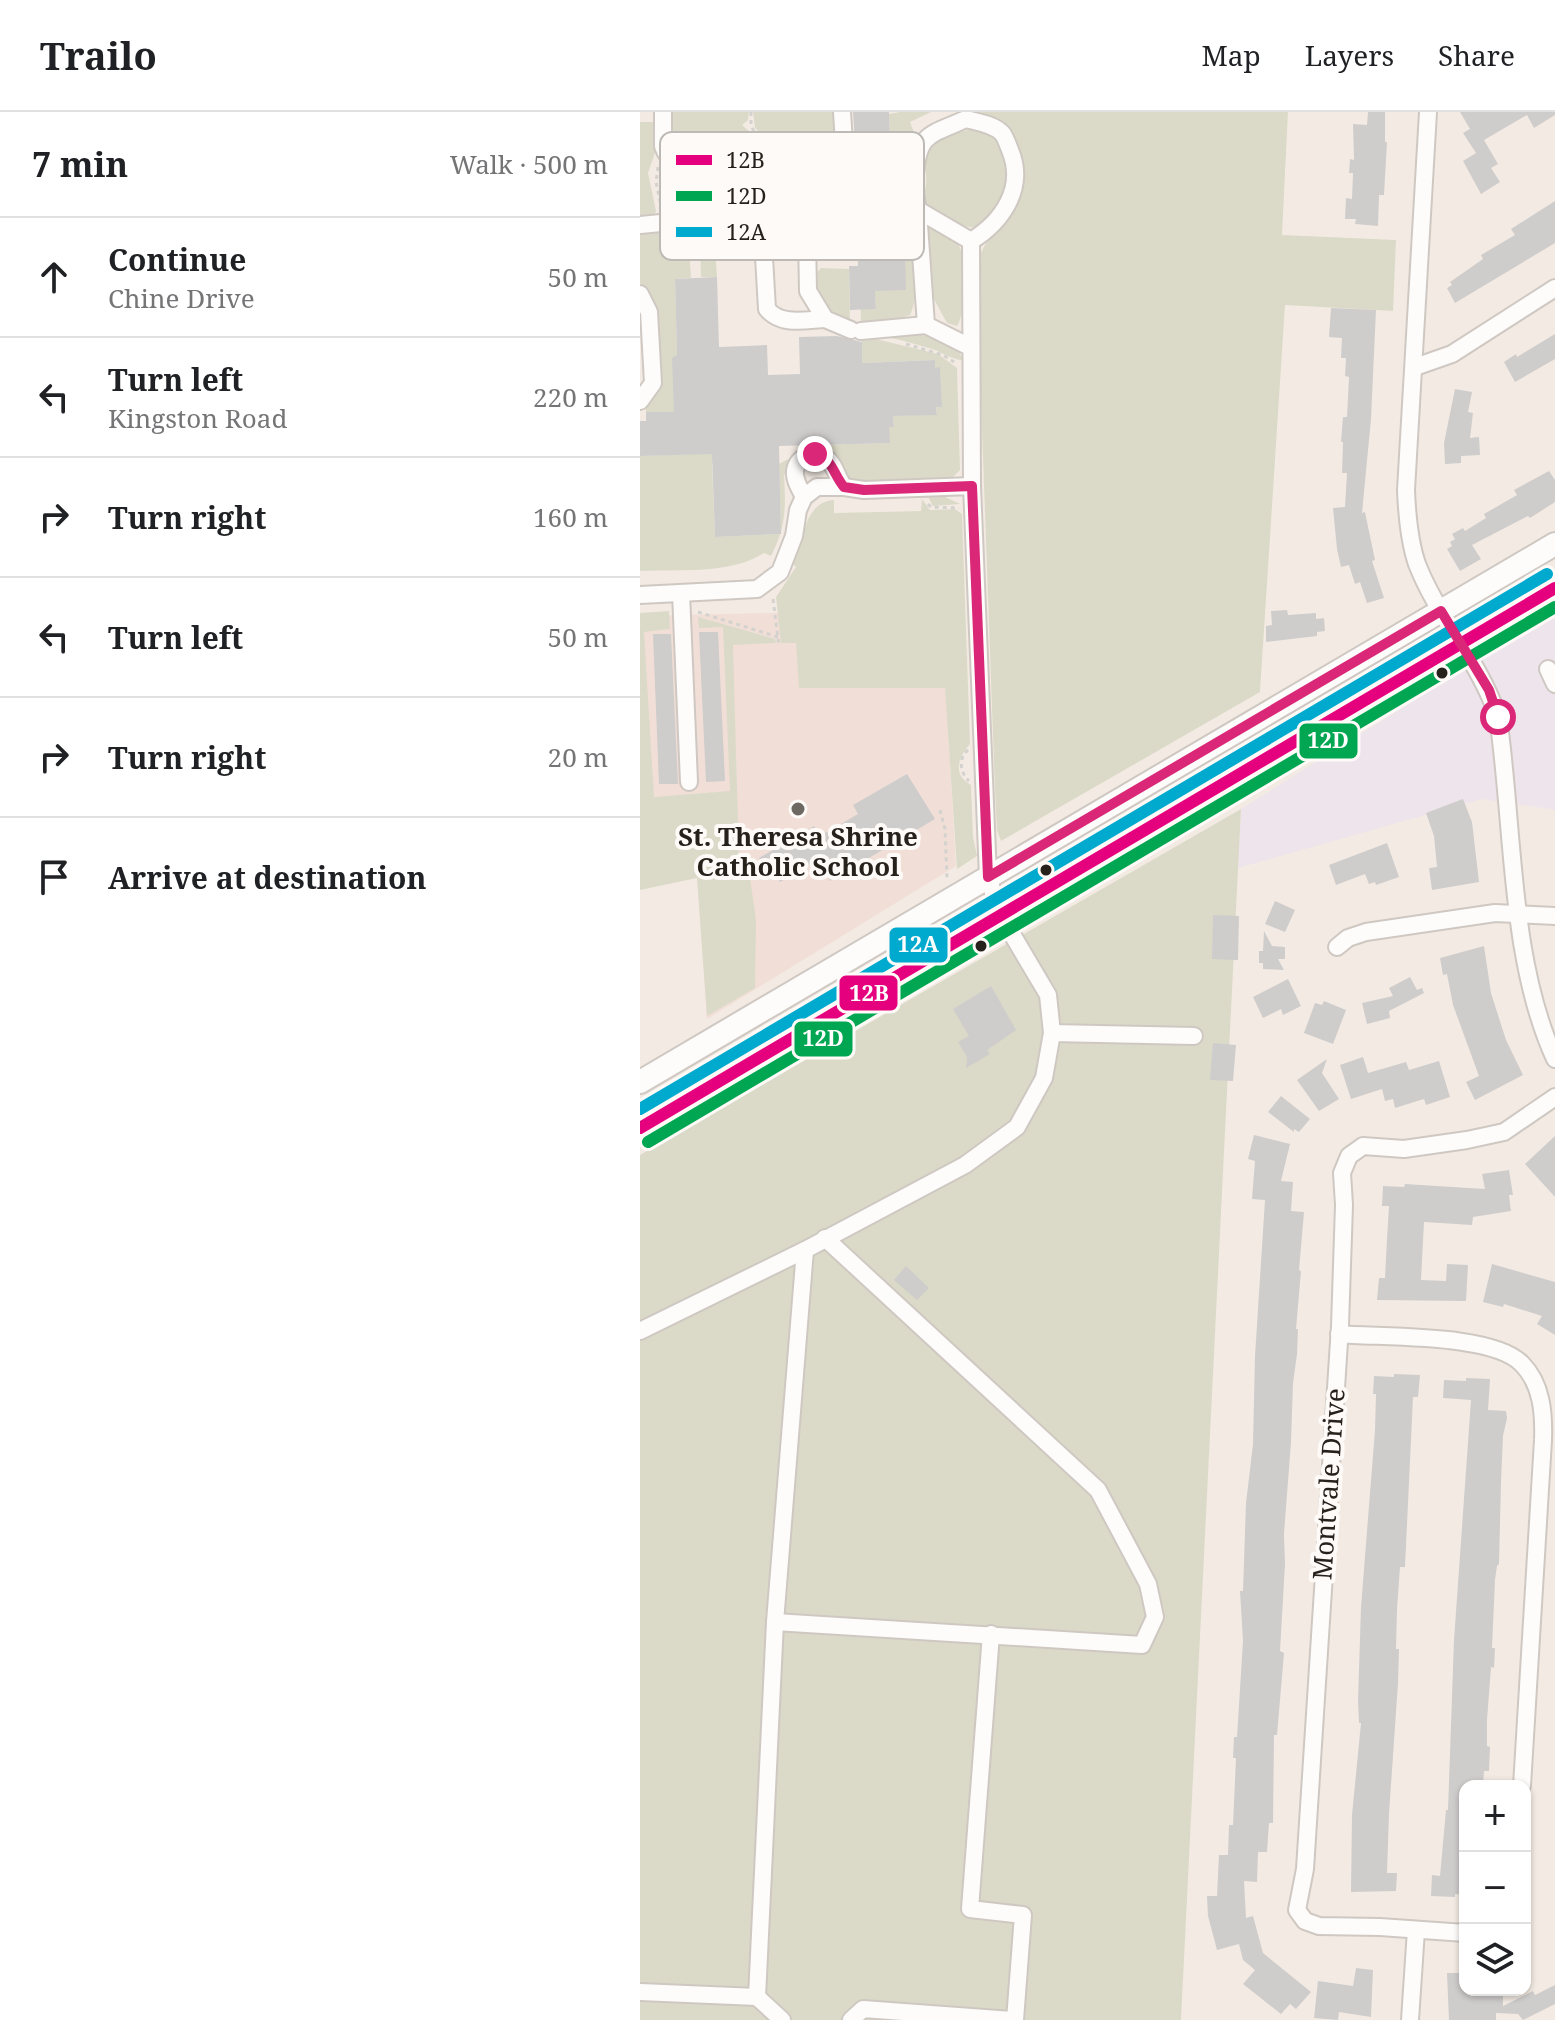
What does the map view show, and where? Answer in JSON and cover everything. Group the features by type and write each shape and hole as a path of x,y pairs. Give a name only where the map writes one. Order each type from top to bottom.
{"main road":[{"path":"640,1082 1555,544"},
{"path":"640,1128 1555,588"}],"street":[{"path":"842,112 844,132"},
{"path":"1428,112 1407,510 1417,562 1441,611 1489,690 1498,717 1525,963 1535,1008 1555,1059"},
{"path":"924,139 966,115 1003,133 1013,156 1015,175 1011,199 989,230 971,241"},
{"path":"924,207 971,241"},
{"path":"640,225 660,223"},
{"path":"640,1331 805,1250 965,1165 1017,1127 1044,1078 1052,1033 1048,995 1000,914 988,877 972,486 971,241"},
{"path":"764,260 767,309 773,316 785,321 825,319 856,330 926,325 970,347"},
{"path":"807,260 808,291 825,319"},
{"path":"921,260 926,325"},
{"path":"1415,367 1444,358 1555,288"},
{"path":"640,294 649,312 653,383 640,401"},
{"path":"804,497 795,471 806,456 824,456 844,487"},
{"path":"640,595 681,600 757,589 780,572 794,536 798,510 804,497 817,487 864,490 972,486"},
{"path":"681,600 689,782"},
{"path":"1337,947 1348,938 1366,932 1495,913 1555,916"},
{"path":"1052,1033 1194,1036"},
{"name":"Montvale Drive","path":"1416,1930 1319,1926 1305,1921 1297,1910 1305,1869 1339,1334 1344,1205 1342,1173 1354,1150 1374,1145 1404,1149 1504,1132 1555,1097"},
{"path":"775,1622 1142,1645 1155,1617 1148,1584 1098,1490 825,1238"},
{"path":"757,1997 775,1622 805,1250"},
{"path":"1339,1334 1463,1342 1491,1347 1508,1353 1522,1363 1535,1383 1541,1401 1543,1440 1522,1780"},
{"path":"851,2020 863,2009 1014,2020 1023,1915 970,1909 991,1634"},
{"path":"1410,2020 1416,1930 1459,1933"},
{"path":"640,1992 757,1997 782,2020"}],"path":[{"path":"751,112 754,132"},
{"path":"660,158 657,168 660,209"},
{"path":"896,341 943,355 970,374"},
{"path":"770,579 779,646"},
{"path":"681,600 778,637"},
{"path":"940,810 945,829 947,879"}],"shaded area":[{"name":"St. Theresa Shrine Catholic School","path":"941,609 956,866 707,1019 695,848 640,879 640,616"},
{"path":"1555,612 1555,810 1482,799 1238,868 1241,809"}],"green space":[{"path":"659,112 749,112 748,120 742,125 750,132 663,132"},
{"path":"753,112 836,112 837,127 832,132 759,132 755,128"},
{"path":"931,112 910,122 914,132 890,132 889,114"},
{"path":"981,112 1288,112 1282,235 1396,240 1393,311 1285,305 1260,692 1001,841 997,830 995,791 976,262 985,245 1012,211 1018,194 995,121"},
{"path":"640,122 659,122 656,150 648,173 656,211 654,215 640,219"},
{"path":"974,129 990,134 998,142 1006,159 1004,198 993,215 978,228 947,219 924,201 924,156 942,138"},
{"path":"928,224 953,239 962,253 964,299 957,326 947,323 930,292"},
{"path":"640,230 660,233 660,260 690,260 691,278 675,279 677,355 674,412 646,412 645,403 660,383 654,301 640,283"},
{"path":"700,260 716,260 717,277 701,277"},
{"path":"890,260 916,260 916,291 910,315 861,324 860,291 876,308 873,294"},
{"path":"821,268 849,269 850,323 821,300 813,277"},
{"path":"873,334 937,338 957,350 963,360 918,345"},
{"path":"876,339 938,354 957,368 960,470 950,480 859,482 844,475 833,453 808,448 808,445 889,443 889,427 894,427 893,416 937,414 936,407 941,407 940,368 935,368 935,360 862,363 862,341"},
{"path":"720,453 712,464 715,537 780,534 771,556 764,553 720,568 640,571 640,456"},
{"path":"788,459 788,471 784,475 785,507 781,531 779,464"},
{"path":"927,495 941,495 960,504 933,506"},
{"path":"922,499 930,510 955,509 962,514 970,744 960,760 959,771 971,785 977,856 957,869 945,688 799,688 796,643 781,643 776,597 796,567 793,564 810,515 824,502 834,500 834,513 921,511"},
{"path":"669,611 670,629 644,632 654,797 730,791 723,627 699,628 698,617 775,639 776,643 733,645 739,859 750,878 756,920 755,988 707,1016 697,878 640,890 640,613"},
{"path":"1241,809 1181,2020 640,2020 640,1155"}],"building":[{"path":"853,112 889,112 890,132 854,132"},
{"path":"1368,112 1385,112 1384,195 1379,195 1378,226 1355,224 1356,219 1345,219 1346,198 1352,199 1353,173 1349,173 1350,159 1354,160 1353,124 1367,125"},
{"path":"1460,112 1555,112 1555,115 1534,128 1527,115 1484,140 1498,164 1491,168 1500,182 1481,194 1463,161 1476,153 1463,133 1470,129"},
{"path":"1555,201 1555,243 1455,303 1447,288 1452,285 1450,282 1483,259 1481,255 1515,235 1511,229"},
{"path":"858,260 905,260 906,290 875,291 876,309 850,310 849,266 858,266"},
{"path":"717,277 719,347 767,345 768,375 800,374 799,337 837,336 862,342 862,363 935,360 935,368 940,367 942,407 936,407 937,415 893,416 894,427 889,427 890,443 779,446 781,534 715,537 712,454 640,456 640,421 646,421 646,412 674,412 672,358 677,355 675,279"},
{"path":"1331,308 1376,310 1371,419 1362,513 1365,512 1375,560 1372,561 1384,598 1367,603 1360,582 1355,584 1349,565 1341,567 1337,549 1333,508 1345,507 1347,473 1342,473 1341,442 1343,417 1347,417 1349,377 1345,376 1346,358 1341,358 1342,338 1329,337"},
{"path":"1555,334 1555,359 1515,382 1504,362"},
{"path":"1455,389 1472,392 1468,412 1473,413 1470,438 1479,437 1480,455 1461,456 1461,463 1445,464 1444,443"},
{"path":"1549,471 1555,480 1555,502 1530,518 1528,516 1472,545 1481,559 1460,571 1447,549 1455,539 1452,534 1463,528 1465,531 1486,518 1484,514 1517,495 1514,490"},
{"path":"1287,610 1288,615 1316,613 1316,619 1324,618 1325,631 1317,632 1317,636 1266,642 1266,626 1272,625 1271,611"},
{"path":"699,632 718,632 725,781 706,782"},
{"path":"653,634 671,634 678,784 659,784"},
{"path":"907,774 935,819 830,881 820,865 816,868 813,863 780,882 772,867 766,871 759,858 814,826 820,836 858,814 853,805"},
{"path":"1463,799 1472,822 1479,882 1432,890 1429,868 1437,867 1434,836 1426,813"},
{"path":"1387,843 1399,877 1376,885 1375,882 1369,884 1365,874 1336,885 1329,865"},
{"path":"1275,901 1295,910 1285,932 1265,924"},
{"path":"1213,915 1239,916 1238,960 1212,959"},
{"path":"1264,931 1272,946 1285,947 1285,959 1278,959 1284,970 1263,969 1263,963 1259,963"},
{"path":"1484,946 1491,993 1506,1040 1523,1075 1475,1100 1466,1082 1479,1076 1453,1005 1447,974 1443,975 1440,958"},
{"path":"1410,977 1417,990 1422,988 1424,993 1389,1011 1390,1018 1367,1024 1362,1003 1393,996 1389,988"},
{"path":"1288,979 1301,1006 1283,1015 1281,1009 1263,1018 1253,997"},
{"path":"991,986 1016,1030 987,1050 990,1054 966,1068 967,1057 958,1042 969,1036 953,1009"},
{"path":"1324,1001 1346,1010 1333,1044 1304,1033 1315,1003 1322,1005"},
{"path":"1213,1043 1236,1045 1233,1081 1210,1080"},
{"path":"1363,1057 1368,1073 1406,1062 1409,1070 1439,1061 1450,1097 1426,1105 1424,1099 1395,1108 1393,1099 1385,1101 1382,1089 1351,1099 1340,1065"},
{"path":"1327,1059 1322,1073 1339,1099 1319,1111 1297,1080"},
{"path":"1281,1096 1310,1119 1299,1132 1294,1129 1294,1132 1268,1112"},
{"path":"1254,1135 1290,1144 1281,1181 1293,1182 1291,1211 1304,1212 1284,1534 1280,1651 1284,1653 1277,1735 1274,1735 1273,1823 1269,1823 1267,1852 1258,1852 1257,1882 1244,1881 1246,1918 1253,1916 1263,1953 1311,1992 1296,2009 1290,2004 1281,2014 1243,1984 1255,1970 1243,1960 1239,1944 1217,1950 1208,1916 1207,1896 1217,1896 1219,1855 1228,1855 1229,1825 1233,1825 1234,1737 1237,1737 1243,1641 1240,1591 1243,1591 1246,1503 1253,1444 1265,1200 1252,1199 1255,1161 1248,1159"},
{"path":"1555,1136 1555,1197 1525,1164"},
{"path":"1509,1170 1513,1195 1509,1195 1511,1211 1473,1217 1472,1225 1424,1222 1421,1280 1446,1281 1447,1264 1468,1265 1466,1301 1377,1300 1379,1278 1385,1278 1389,1206 1382,1206 1383,1186 1404,1187 1405,1184 1485,1189 1482,1174"},
{"path":"1492,1264 1555,1282 1555,1335 1537,1324 1542,1316 1504,1304 1503,1307 1483,1302"},
{"path":"906,1266 929,1288 917,1300 894,1280"},
{"path":"1394,1374 1420,1375 1418,1397 1413,1397 1405,1567 1400,1567 1397,1609 1398,1683 1387,1873 1397,1873 1396,1891 1351,1892 1352,1815 1361,1723 1358,1701 1361,1607 1375,1430 1374,1376 1394,1377"},
{"path":"1466,1378 1490,1379 1488,1410 1506,1411 1507,1418 1503,1436 1499,1564 1495,1580 1494,1668 1491,1667 1487,1720 1489,1771 1484,1771 1483,1780 1459,1780 1459,1894 1431,1896 1432,1875 1440,1876 1448,1810 1454,1640 1471,1400 1443,1398 1444,1380 1466,1381"},
{"path":"1356,1968 1373,1970 1371,2017 1339,2012 1338,2020 1314,2018 1318,1981 1353,1986"},
{"path":"1447,1973 1459,1973 1459,1996 1503,1996 1503,2006 1523,1996 1531,1996 1533,1991 1535,1995 1555,1985 1555,2004 1523,2020 1518,2014 1496,2013 1496,2020 1449,2020"}],"transit line":[{"name":"12A","path":"640,1109 1547,574"},
{"name":"12B","path":"640,1128 1555,588"},
{"name":"12D","path":"648,1142 1555,607"}],"place":[{"name":"St. Theresa Shrine Catholic School","path":"798,809"}],"route":[{"path":"815,454 824,456 831,463 844,487 864,490 972,486 988,877 1441,611 1489,690 1498,717"}]}
